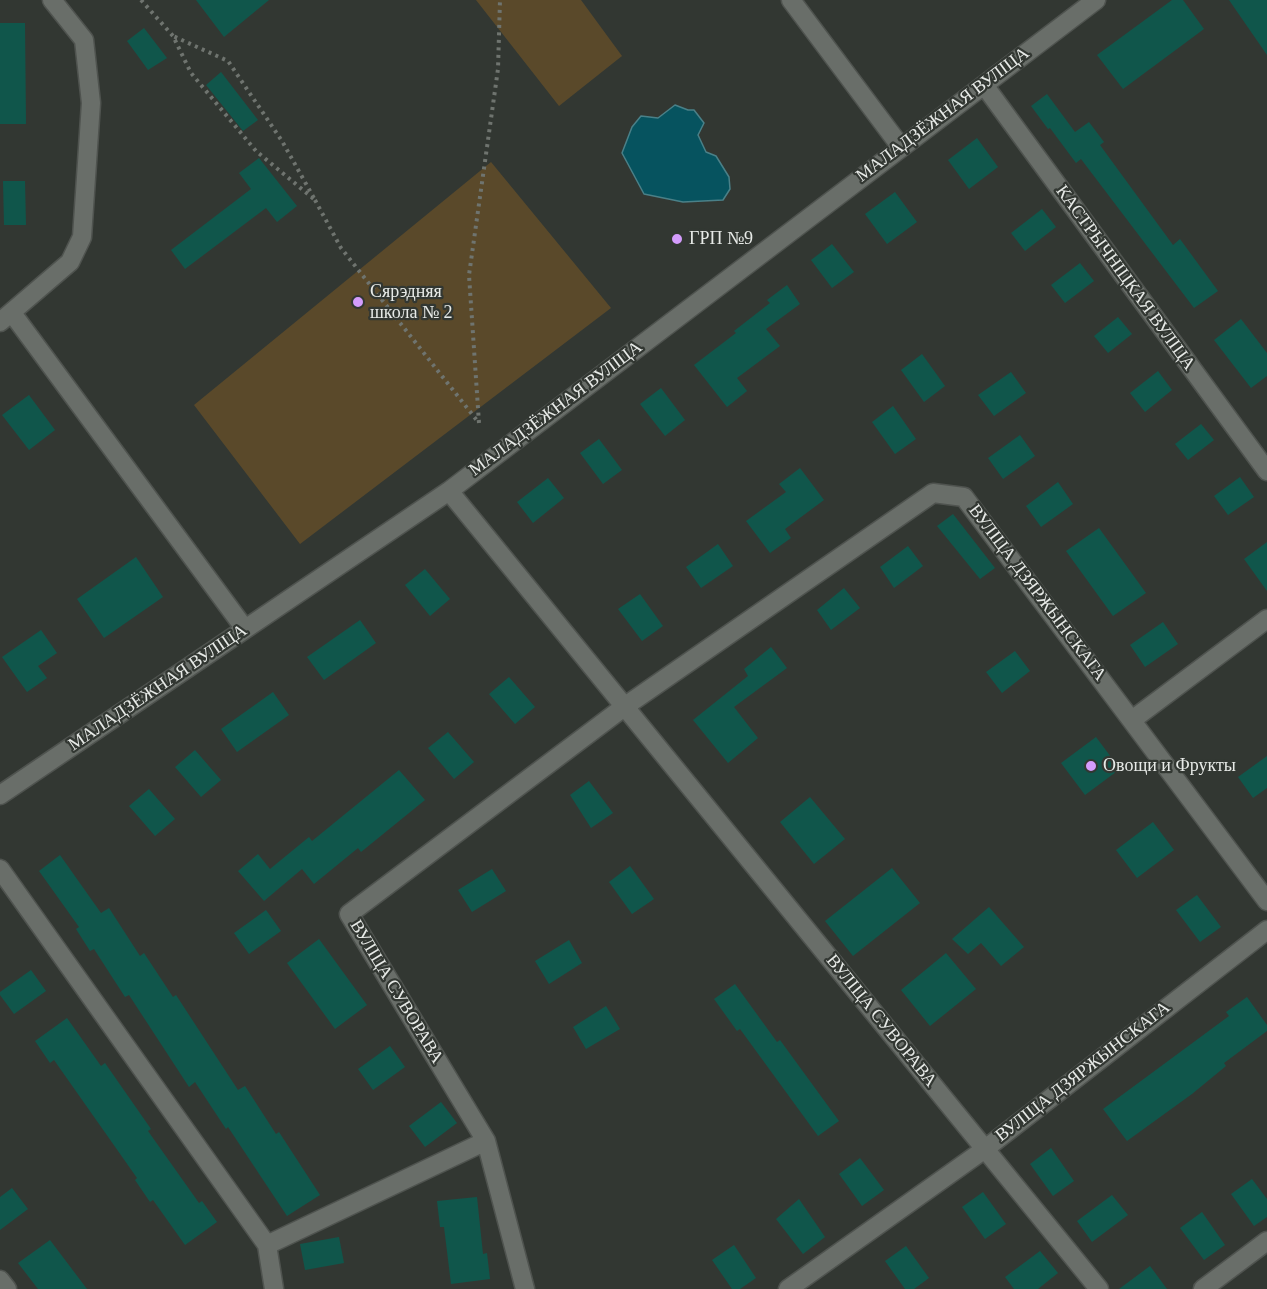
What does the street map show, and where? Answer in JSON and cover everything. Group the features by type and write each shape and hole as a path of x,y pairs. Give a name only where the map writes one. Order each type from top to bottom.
{"street":[{"path":"52,0 84,40 91,103 82,237 70,262 6,317 245,629"},
{"path":"791,0 901,147"},
{"name":"МАЛАДЗЁЖНАЯ ВУЛІЦА","path":"0,795 449,491 1096,0"},
{"name":"КАСТРЫЧНІЦКАЯ ВУЛІЦА","path":"984,85 1267,471"},
{"name":"ВУЛІЦА СУВОРАВА","path":"449,491 1098,1289"},
{"name":"ВУЛІЦА ДЗЯРЖЫНСКАГА","path":"624,706 933,492 964,497 1267,901"},
{"path":"1132,720 1267,619"},
{"name":"ВУЛІЦА СУВОРАВА","path":"525,1289 486,1141 349,914 624,706"},
{"path":"0,868 267,1245 274,1289"},
{"name":"ВУЛІЦА ДЗЯРЖЫНСКАГА","path":"985,1149 1267,930"},
{"path":"267,1245 486,1141"},
{"path":"788,1289 985,1149"},
{"path":"1203,1289 1267,1241"},
{"path":"0,1280 7,1289"}],"path":[{"path":"141,0 173,36 191,73 256,151 315,200"},
{"path":"173,36 228,61 282,141 341,248 479,423 469,275 498,69 500,0"}],"shaded area":[{"path":"476,0 581,0 622,56 559,106"},
{"path":"491,162 611,308 300,544 194,405"}],"water":[{"path":"675,105 694,110 704,123 698,135 706,152 716,156 729,177 730,189 723,200 683,202 644,194 622,153 632,127 641,116 658,118"}],"building":[{"path":"196,0 269,0 224,37"},
{"path":"1172,0 1183,0 1204,29 1123,89 1097,55"},
{"path":"1229,0 1267,0 1267,55"},
{"path":"0,23 25,23 26,124 0,124"},
{"path":"144,28 167,58 148,70 127,41"},
{"path":"221,72 258,120 243,131 206,85"},
{"path":"1047,94 1075,132 1089,122 1104,142 1100,145 1173,245 1180,239 1218,291 1194,308 1081,159 1076,163 1031,106"},
{"path":"977,138 998,167 969,189 948,160"},
{"path":"259,158 297,206 277,222 266,208 185,269 171,250 251,189 239,173"},
{"path":"3,181 25,181 26,225 4,225"},
{"path":"895,192 917,222 887,244 865,214"},
{"path":"1042,209 1056,227 1025,251 1011,233"},
{"path":"832,244 854,272 832,288 811,260"},
{"path":"1080,263 1094,281 1065,303 1051,285"},
{"path":"787,285 800,304 766,329 780,346 737,378 747,391 727,407 694,365 736,333 734,331 770,303 767,300"},
{"path":"1118,317 1132,334 1108,353 1094,336"},
{"path":"1241,319 1267,353 1267,376 1251,388 1214,340"},
{"path":"922,354 945,386 924,402 901,370"},
{"path":"1158,371 1172,390 1145,412 1130,393"},
{"path":"1011,372 1026,393 994,416 978,395"},
{"path":"661,388 685,420 665,436 640,404"},
{"path":"29,395 55,430 29,450 2,415"},
{"path":"893,406 916,439 895,454 872,422"},
{"path":"1201,424 1214,440 1188,460 1175,444"},
{"path":"1020,435 1035,456 1003,479 988,458"},
{"path":"599,439 622,470 603,484 580,453"},
{"path":"800,468 824,500 785,529 791,538 770,553 746,521 786,492 779,484"},
{"path":"1240,477 1254,497 1228,515 1214,496"},
{"path":"548,478 564,498 533,523 517,502"},
{"path":"1058,482 1073,504 1041,527 1026,506"},
{"path":"953,514 995,568 980,579 937,526"},
{"path":"1099,528 1146,593 1113,616 1066,551"},
{"path":"1267,542 1267,591 1244,559"},
{"path":"718,544 733,566 701,588 686,567"},
{"path":"908,546 923,566 894,588 880,567"},
{"path":"136,557 163,597 104,638 77,599"},
{"path":"425,569 450,599 430,616 405,585"},
{"path":"844,588 860,608 831,630 817,610"},
{"path":"640,594 663,626 642,641 618,609"},
{"path":"360,620 376,643 324,680 307,657"},
{"path":"1163,622 1178,644 1145,667 1130,645"},
{"path":"41,630 57,653 38,666 47,678 27,692 2,657"},
{"path":"771,647 787,668 734,707 758,738 728,763 693,720 748,676 744,669"},
{"path":"1015,651 1030,671 1002,693 986,672"},
{"path":"509,677 535,707 515,724 489,694"},
{"path":"273,692 289,715 237,752 221,729"},
{"path":"448,732 474,762 454,779 428,748"},
{"name":"Овощи и Фрукты","path":"1096,737 1120,769 1085,795 1061,763"},
{"path":"195,750 221,780 201,797 175,767"},
{"path":"1267,756 1267,788 1253,798 1238,777"},
{"path":"399,770 425,800 361,852 358,848 314,884 302,869 264,901 238,871 258,854 270,869 309,837 312,841"},
{"path":"589,781 613,813 591,828 570,795"},
{"path":"149,789 175,819 155,836 129,806"},
{"path":"810,797 845,839 814,864 780,822"},
{"path":"1153,822 1174,850 1137,878 1116,850"},
{"path":"60,855 101,913 109,908 140,956 144,953 173,997 176,995 238,1090 245,1086 276,1134 279,1132 320,1195 287,1216 195,1082 189,1087 129,995 125,997 94,949 90,951 76,929 79,927 39,871"},
{"path":"630,866 654,899 632,914 609,882"},
{"path":"892,868 920,903 853,956 825,921"},
{"path":"492,869 506,891 472,912 458,890"},
{"path":"1197,895 1221,927 1200,942 1176,910"},
{"path":"989,907 1024,947 1001,966 981,943 968,954 952,939"},
{"path":"266,910 281,931 249,954 234,933"},
{"path":"319,939 367,1005 335,1029 287,963"},
{"path":"569,940 582,963 549,984 535,961"},
{"path":"946,953 976,989 930,1026 901,990"},
{"path":"31,970 46,991 14,1014 0,992"},
{"path":"735,984 777,1042 780,1040 839,1121 818,1136 740,1029 737,1031 714,999"},
{"path":"1247,997 1267,1025 1267,1031 1224,1063 1226,1066 1192,1094 1127,1141 1103,1109 1229,1016 1226,1012"},
{"path":"606,1006 620,1029 586,1049 573,1027"},
{"path":"67,1018 101,1066 105,1063 151,1129 148,1131 199,1203 202,1201 217,1222 185,1245 153,1200 150,1202 135,1180 137,1178 54,1060 50,1063 35,1041"},
{"path":"390,1046 405,1067 373,1090 358,1069"},
{"path":"441,1102 457,1123 425,1147 409,1126"},
{"path":"1051,1148 1074,1181 1053,1196 1030,1164"},
{"path":"860,1158 884,1190 862,1206 839,1174"},
{"path":"1252,1179 1267,1199 1267,1217 1254,1226 1231,1194"},
{"path":"12,1188 28,1209 0,1230 0,1197"},
{"path":"983,1192 1006,1224 985,1239 962,1207"},
{"path":"1112,1195 1128,1215 1092,1242 1077,1221"},
{"path":"477,1197 483,1254 487,1253 490,1279 451,1284 444,1227 440,1227 437,1201"},
{"path":"799,1199 825,1237 803,1254 776,1219"},
{"path":"1202,1212 1225,1245 1204,1260 1180,1228"},
{"path":"339,1237 344,1263 305,1270 300,1244"},
{"path":"50,1240 87,1289 38,1289 18,1263"},
{"path":"734,1245 756,1278 740,1289 732,1289 712,1260"},
{"path":"906,1246 929,1278 914,1289 905,1289 885,1261"},
{"path":"1040,1251 1058,1273 1038,1289 1014,1289 1005,1277"},
{"path":"1150,1266 1167,1289 1119,1289"}],"place":[{"name":"ГРП №9","path":"677,239"},
{"name":"Сярэдняя школа № 2","path":"358,302"},
{"name":"Овощи и Фрукты","path":"1091,766"}]}
